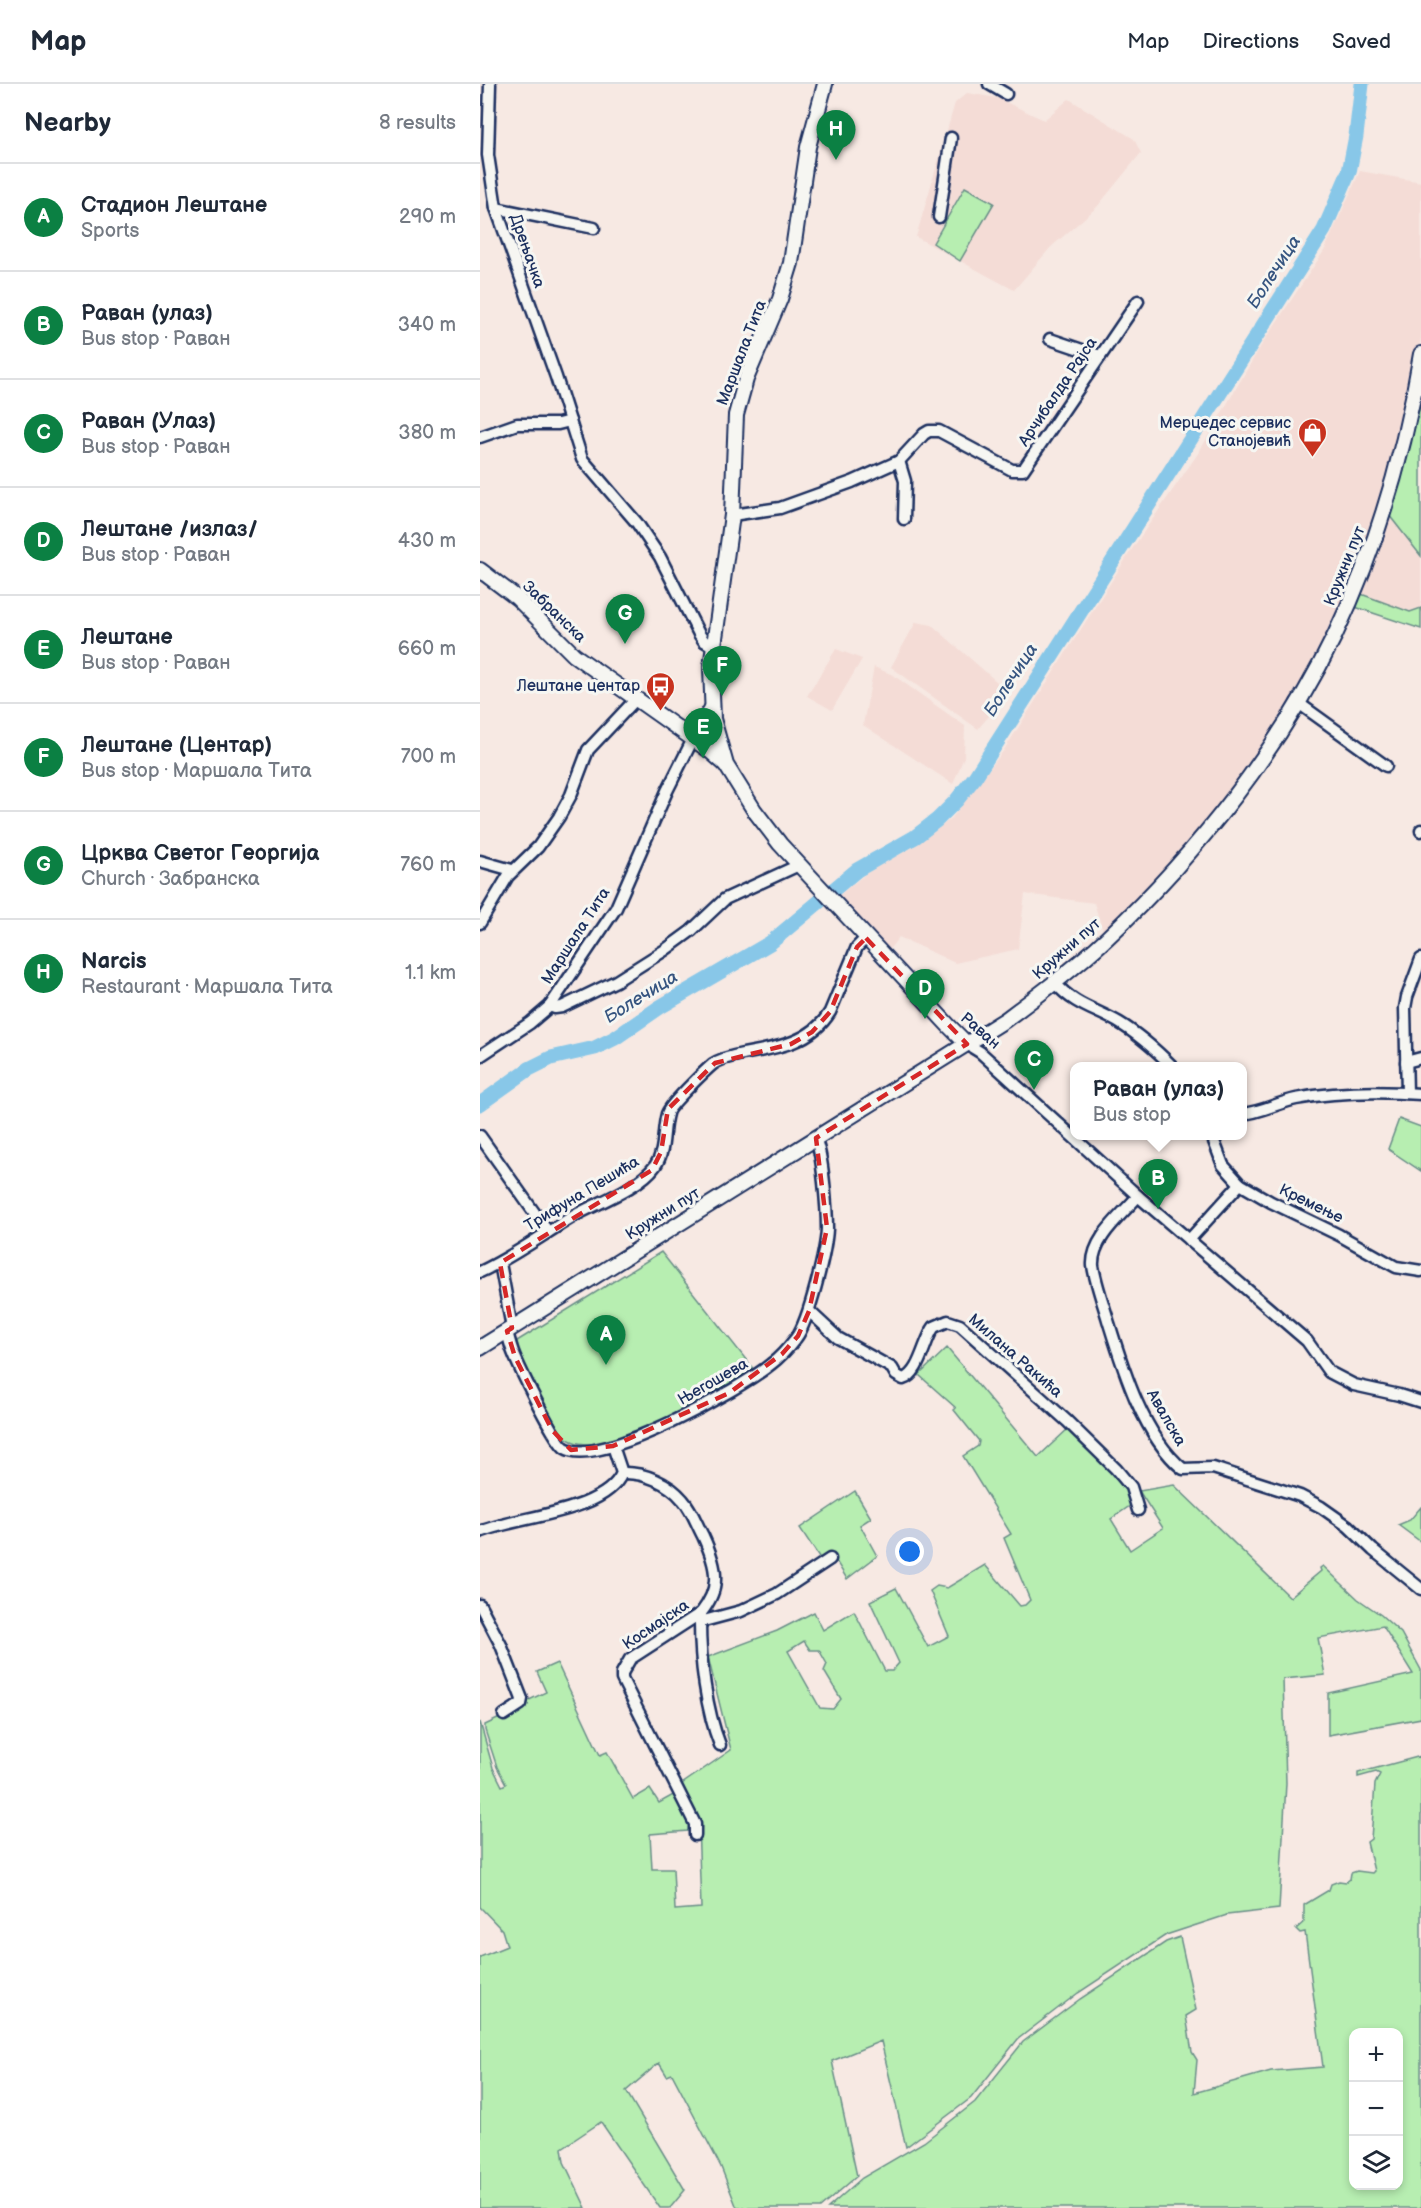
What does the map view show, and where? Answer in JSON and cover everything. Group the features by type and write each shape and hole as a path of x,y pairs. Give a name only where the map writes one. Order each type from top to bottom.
{"street":[{"name":"Дрењачка","path":"490,84 484,155 496,208 584,463 642,530 660,557 699,634 704,641 714,647"},
{"name":"Маршала Тита","path":"712,708 711,668 732,515 736,415 746,379 780,299 791,263 808,147 825,84"},
{"path":"989,84 1006,94"},
{"path":"939,217 951,138"},
{"path":"496,208 594,228"},
{"name":"Арчибалда Рајса","path":"732,515 798,503 899,461 919,438 935,430 1012,471 1023,470 1138,302"},
{"path":"1050,339 1100,356"},
{"name":"Кружни пут","path":"480,1348 1005,1020 1055,983 1129,917 1197,844 1254,769 1297,702 1335,635 1378,527 1398,458 1421,354"},
{"path":"480,437 517,424 558,424 570,421"},
{"path":"899,461 905,481 904,519"},
{"name":"Забранска","path":"480,570 517,598 574,655 693,740"},
{"path":"480,922 512,870 538,847 549,832 571,795 588,750 636,699"},
{"path":"1297,702 1351,738 1386,766"},
{"path":"693,740 712,708"},
{"name":"Раван","path":"712,708 715,729 726,765 754,810 780,844 967,1044 980,1052 1070,1134"},
{"name":"Маршала Тита","path":"480,1056 531,1023 549,1006 616,908 667,791 693,740"},
{"name":"Раван","path":"693,740 726,765"},
{"path":"480,861 512,870"},
{"path":"549,1006 562,1007 616,981 691,931 725,899 799,865"},
{"name":"Трифуна Пешића","path":"480,1272 500,1263 548,1232 634,1184 652,1170 661,1152 668,1109 715,1063 730,1057 791,1044 812,1032 825,1020 843,983 857,946 866,938"},
{"path":"1407,1093 1405,1008 1421,959"},
{"path":"1055,983 1072,999 1118,1022 1147,1043 1168,1062"},
{"path":"1406,1062 1421,1058"},
{"path":"1247,1113 1280,1102 1312,1096 1358,1091 1421,1094"},
{"path":"480,1136 548,1232"},
{"name":"Његошева","path":"500,1263 515,1357 561,1444 571,1450 601,1449 613,1446 703,1407 759,1374 773,1363 798,1336 809,1311 827,1228 820,1152 815,1139"},
{"name":"Раван","path":"1077,1140 1188,1240 1307,1341 1329,1372 1354,1385 1421,1402"},
{"name":"Кремење","path":"1214,1140 1223,1165 1240,1184 1396,1267 1421,1271"},
{"path":"1188,1240 1240,1184"},
{"name":"Авалска","path":"1138,1196 1100,1241 1094,1254 1094,1266 1120,1361 1148,1422 1167,1452 1183,1469 1213,1468 1280,1489 1321,1507 1348,1526 1373,1550 1421,1589"},
{"name":"Милана Ракића","path":"809,1311 838,1338 892,1368 896,1375 903,1379 911,1376 934,1327 948,1321 960,1325 1067,1421 1116,1469 1131,1487 1138,1510"},
{"path":"480,1532 493,1526 575,1506 609,1491 622,1473 613,1446"},
{"name":"Космајска","path":"622,1473 653,1479 678,1495 690,1509 708,1547 715,1573 714,1591 701,1618 630,1659 622,1672 622,1679 695,1824 695,1835"},
{"path":"720,1745 713,1724 705,1681 700,1645 701,1618 741,1611 777,1594 830,1559"},
{"path":"480,1605 501,1645 522,1700 521,1704 504,1715"}],"highlighted area":[{"path":"866,938 967,1044 816,1138 827,1228 809,1311 798,1336 782,1354 729,1393 613,1446 571,1450 552,1430 515,1357 507,1331 512,1328 500,1263 652,1170 661,1152 668,1109 715,1063 791,1044 812,1032 830,1012 857,947"}],"shaded area":[{"path":"967,93 997,98 1044,120 1069,99 1134,139 1141,153 1097,207 1051,247 1014,290 916,237 955,103"},
{"path":"1360,171 1421,182 1421,338 1413,381 1380,510 1343,606 1326,643 1274,730 1211,821 1106,939 1094,903 1025,894 1018,949 955,963 899,937 887,952 838,896 868,872 916,845 952,818 1004,750 1132,549 1199,452 1262,344 1324,251"},
{"path":"1389,515 1421,556 1421,608 1410,612 1361,594"},
{"path":"916,622 932,625 997,682 999,704 978,729 891,667"},
{"path":"836,649 862,659 832,710 807,696"},
{"path":"874,667 893,675 965,726 964,757 953,784 863,725"}],"green space":[{"path":"965,187 994,203 960,261 933,243"},
{"path":"1421,401 1421,556 1389,515 1404,470"},
{"path":"1361,594 1410,612 1421,608 1421,629 1355,607"},
{"path":"1399,1119 1421,1127 1421,1171 1388,1149"},
{"path":"661,1252 755,1371 657,1425 600,1443 577,1443 561,1433 520,1360 517,1341"},
{"path":"947,1348 1038,1457 1070,1427 1125,1483 1134,1503 1111,1519 1130,1550 1163,1528 1139,1491 1174,1485 1290,1597 1321,1571 1320,1568 1323,1566 1358,1599 1401,1633 1421,1670 1421,1718 1328,1735 1328,1693 1413,1674 1383,1626 1318,1638 1325,1675 1283,1679 1286,1783 1279,1909 1227,1915 1166,1935 1078,1993 1018,2039 971,2098 906,2147 881,2041 832,2061 857,2176 820,2208 737,2208 721,2167 672,2074 667,2076 659,2063 626,2091 685,2190 670,2208 660,2208 601,2122 562,2148 564,2162 586,2208 480,2208 480,1957 507,1946 502,1930 480,1907 480,1722 493,1768 502,1786 506,1784 497,1767 485,1725 546,1692 537,1672 557,1663 600,1755 607,1752 633,1799 650,1789 659,1803 675,1794 692,1825 688,1831 650,1834 652,1869 673,1869 675,1910 701,1908 698,1823 679,1786 731,1750 708,1657 777,1631 814,1612 823,1630 854,1611 885,1671 892,1671 899,1663 870,1601 896,1588 928,1647 949,1636 930,1591 937,1586 947,1588 985,1565 1020,1606 1030,1600 1004,1538 1011,1534 963,1456 978,1446 979,1441 954,1410 956,1408 919,1375","holes":["804,1641 810,1650 819,1650 827,1664 824,1671 841,1699 833,1709 820,1708 788,1651"]},
{"path":"855,1491 871,1518 860,1525 877,1556 847,1579 831,1553 821,1560 800,1528"},
{"path":"1421,1507 1421,1542 1398,1525 1410,1520"},
{"path":"1421,1756 1421,2208 828,2208 862,2178 924,2142 975,2102 1023,2042 1080,1999 1166,1942 1180,1937 1196,2010 1186,2016 1192,2052 1197,2060 1194,2093 1271,2071 1323,2067 1305,1932 1300,1933 1296,1929 1304,1922 1304,1905 1329,1890 1331,1884 1339,1881 1346,1882 1350,1879 1351,1873 1357,1871 1372,1873 1374,1871 1367,1842 1371,1839 1375,1784 1380,1774 1376,1772 1358,1777 1358,1773"}],"waterway":[{"name":"Болечица","path":"480,1104 529,1069 551,1058 595,1048 615,1038 660,1007 770,943 857,870 915,837 956,801 975,777 1324,230 1349,172 1362,84"}],"place":[{"name":"Narcis","path":"836,160"},
{"name":"Мерцедес сервис Станојевић","path":"1312,458"},
{"name":"Црква Светог Георгија","path":"625,644"},
{"name":"Лештане (Центар)","path":"722,696"},
{"name":"Лештане центар","path":"661,712"},
{"name":"Лештане","path":"703,758"},
{"name":"Лештане /излаз/","path":"925,1019"},
{"name":"Раван (Улаз)","path":"1034,1090"},
{"name":"Раван (улаз)","path":"1158,1209"},
{"name":"Стадион Лештане","path":"606,1365"}]}
